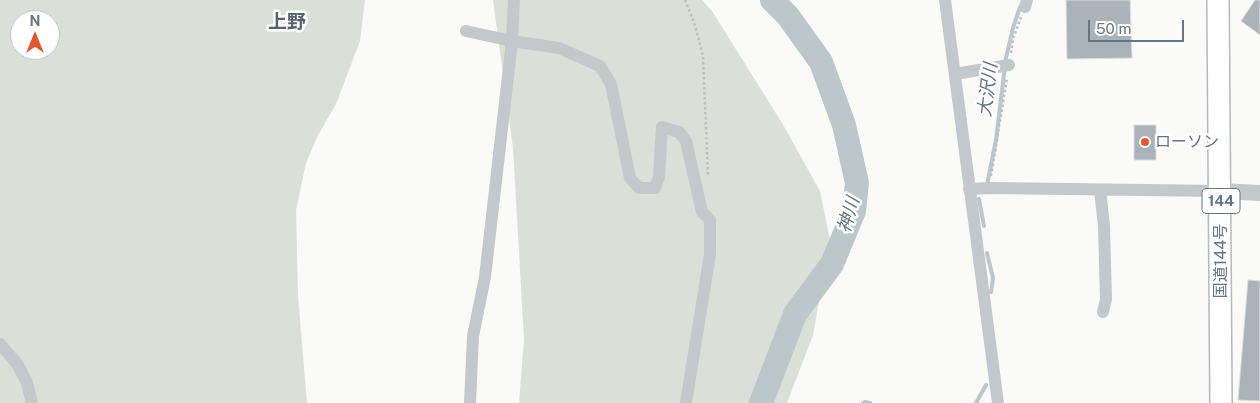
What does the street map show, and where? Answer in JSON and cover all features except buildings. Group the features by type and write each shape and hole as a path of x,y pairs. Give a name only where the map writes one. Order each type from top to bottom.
{"highway":[{"name":"国道144号","path":"1218,0 1221,403"}],"street":[{"path":"470,403 473,336 485,277 512,41 514,0"},
{"path":"945,0 998,403"},
{"path":"466,31 512,41 559,48 600,66 611,84 630,178 639,188 655,188 659,177 662,127 679,132 686,141 702,212 710,220 710,254 686,403"},
{"path":"955,74 1006,66"},
{"path":"969,189 1260,192"},
{"path":"1100,190 1104,226 1106,299 1103,312"},
{"path":"0,344 18,366 27,384 32,403"}],"path":[{"path":"685,0 696,25 703,56 708,184"},
{"path":"990,188 1006,66 1013,38 1026,3"}],"shaded area":[{"path":"0,0 365,0 360,41 336,104 318,135 306,163 296,210 298,296 307,403 0,403"},
{"path":"493,0 702,0 712,11 782,123 820,191 830,240 813,335 787,403 519,403 524,339 513,148"}],"waterway":[{"name":"神川","path":"761,403 795,314 832,264 854,211 857,183 844,125 821,62 788,16 772,0"},
{"name":"大沢川","path":"987,185 996,140 1006,58 1020,7"},
{"name":"大沢川","path":"979,199 984,226"},
{"name":"大沢川","path":"987,253 993,278 991,292"},
{"name":"大沢川","path":"976,403 986,385"},
{"name":"大沢川","path":"863,403 870,403"}],"place":[{"name":"ローソン","path":"1145,142"}],"district":[{"name":"上野","path":"287,22"}]}
